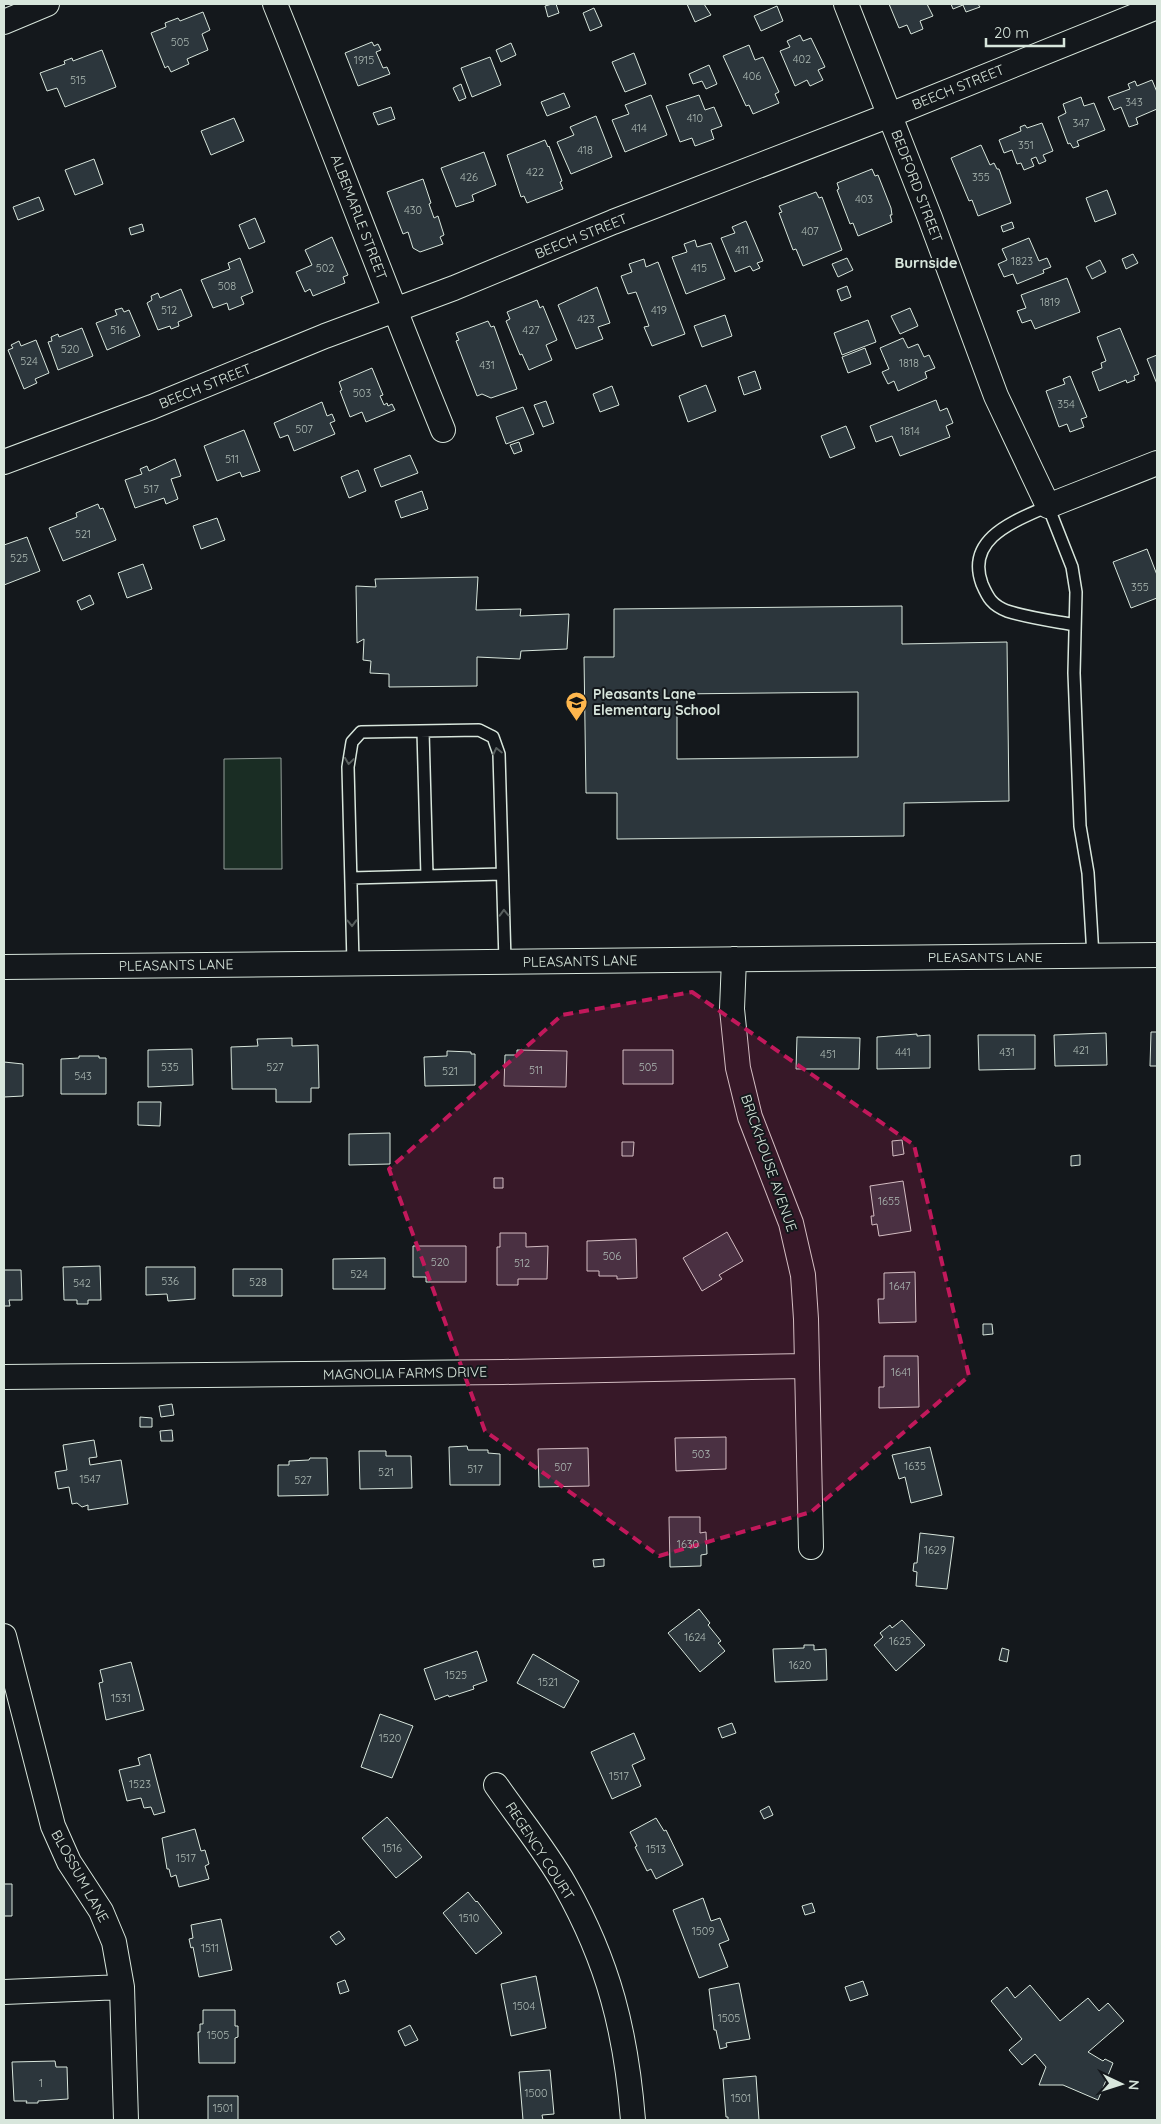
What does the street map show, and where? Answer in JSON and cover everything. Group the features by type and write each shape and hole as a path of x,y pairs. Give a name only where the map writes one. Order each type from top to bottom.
{"street":[{"path":"4,22 47,4"},
{"name":"ALBEMARLE STREET","path":"275,4 325,128 394,310 443,430"},
{"name":"BEDFORD STREET","path":"846,4 996,396 1048,506"},
{"name":"BEECH STREET","path":"4,462 152,407 325,336 454,288 613,222 890,115 1157,7"},
{"path":"1048,506 1157,463"},
{"name":"PLEASANTS LANE","path":"4,967 1157,955"},
{"name":"BRICKHOUSE AVENUE","path":"734,959 732,1009 738,1068 750,1116 791,1223 802,1275 806,1319 810,1547"},
{"name":"MAGNOLIA FARMS DRIVE","path":"4,1377 503,1372 806,1366"},
{"name":"BLOSSUM LANE","path":"4,1636 53,1826 69,1862 101,1911 114,1942 122,1987 126,2120"},
{"name":"REGENCY COURT","path":"496,1785 564,1884 591,1935 608,1978 620,2022 629,2069 633,2120"},
{"path":"4,1992 122,1987"}],"lane":[{"path":"1075,625 1006,610 988,599 980,579 979,560 989,538 1014,522 1048,506 1072,567 1076,592 1074,673 1080,826 1088,872 1093,956"},
{"path":"353,963 348,767 352,742 361,732 478,730 494,737 499,754 505,962"},
{"path":"424,731 427,876"},
{"path":"351,878 502,874"}],"highlighted area":[{"path":"692,992 914,1145 969,1376 811,1512 659,1556 485,1431 389,1169 562,1015"}],"green space":[{"path":"281,758 282,869 224,869 224,759"}],"building":[{"path":"556,4 559,13 548,17 545,6"},
{"path":"687,4 704,4 711,15 695,22"},
{"path":"889,4 927,4 933,16 920,21 923,29 911,34 907,25 899,28"},
{"path":"951,4 978,4 980,7 966,12 963,5 953,9"},
{"path":"777,6 783,21 761,31 754,16"},
{"path":"594,8 602,26 590,31 583,13"},
{"path":"203,12 210,30 202,34 208,50 187,59 189,64 171,72 168,66 165,68 151,33 166,27 165,23 178,18 180,21"},
{"path":"800,35 803,41 811,38 825,67 818,70 823,80 810,86 807,80 795,86 780,51 790,47 787,41"},
{"path":"372,42 374,46 378,44 381,50 376,52 383,68 387,67 390,74 358,86 345,53"},
{"path":"511,43 516,55 501,62 496,50"},
{"path":"749,45 755,60 763,57 779,92 775,94 779,103 753,114 749,105 746,106 723,56"},
{"path":"102,50 116,87 65,107 57,88 47,91 40,73 65,64 64,61 72,58 73,61"},
{"path":"634,53 646,84 625,92 612,62"},
{"path":"490,57 501,85 472,97 461,68"},
{"path":"709,65 717,84 706,89 702,81 693,84 689,74"},
{"path":"1152,80 1157,92 1157,109 1136,118 1138,124 1129,127 1121,107 1114,110 1108,97 1130,89 1128,84 1135,81 1137,86"},
{"path":"461,84 466,98 459,101 453,88"},
{"path":"564,93 570,107 547,116 541,102"},
{"path":"651,95 667,135 625,152 612,120 629,114 625,105"},
{"path":"699,95 705,110 714,107 722,126 711,130 714,139 695,146 692,138 680,142 666,106"},
{"path":"1081,97 1084,106 1094,103 1105,130 1077,141 1079,146 1073,148 1070,143 1068,144 1058,117 1066,113 1063,104"},
{"path":"391,107 395,119 378,125 373,113"},
{"path":"596,116 612,157 571,174 557,142 574,135 570,127"},
{"path":"234,118 244,141 211,155 201,131"},
{"path":"1042,123 1053,151 1043,155 1046,161 1039,164 1036,157 1031,159 1034,166 1024,170 1021,163 1017,164 1012,150 1004,153 999,140 1021,131 1020,127 1025,125 1027,128"},
{"path":"545,140 562,181 560,182 563,189 527,203 524,196 521,197 507,155"},
{"path":"981,145 990,165 994,163 997,169 999,169 1011,203 978,216 972,200 969,201 951,158"},
{"path":"484,152 496,185 472,195 474,201 456,207 441,168"},
{"path":"94,159 103,184 75,195 65,170"},
{"path":"872,169 875,176 878,175 891,208 892,222 858,236 853,223 850,224 837,190 839,189 837,183"},
{"path":"423,179 434,218 438,216 444,235 440,237 443,244 420,252 413,248 408,232 403,234 387,192"},
{"path":"1107,190 1116,214 1095,222 1086,198"},
{"path":"816,192 819,198 822,197 842,250 803,266 796,249 793,250 779,213 782,212 779,206"},
{"path":"39,197 44,210 18,220 13,207"},
{"path":"255,218 265,242 249,249 239,225"},
{"path":"746,221 763,261 757,263 760,268 753,271 750,266 735,272 721,238 735,233 732,227"},
{"path":"1012,222 1014,228 1003,232 1001,226"},
{"path":"142,224 144,231 131,235 129,228"},
{"path":"332,237 348,275 343,277 345,283 313,296 310,289 305,292 296,272 312,265 305,250"},
{"path":"1029,238 1039,261 1047,258 1051,267 1043,270 1044,273 1017,284 1013,274 1004,277 998,264 1007,260 1002,249"},
{"path":"695,240 697,247 711,243 725,279 686,294 672,257 687,252 684,244"},
{"path":"1133,254 1138,263 1126,269 1122,259"},
{"path":"240,258 253,292 241,297 244,304 229,310 227,303 213,308 201,280 230,269 228,263"},
{"path":"847,258 853,270 838,277 832,264"},
{"path":"644,259 646,267 658,262 685,334 652,346 644,327 649,326 636,292 628,294 621,276 632,272 629,264"},
{"path":"1100,260 1106,272 1092,279 1086,267"},
{"path":"1067,278 1080,312 1035,329 1031,320 1022,323 1017,311 1026,308 1021,295"},
{"path":"847,286 851,297 841,301 837,290"},
{"path":"597,287 610,323 598,327 603,339 576,349 558,305"},
{"path":"181,289 192,316 178,322 179,326 171,329 170,326 158,330 147,303 152,300 151,296 158,293 160,298"},
{"path":"537,300 540,308 543,306 557,340 546,345 552,360 529,370 522,354 520,355 506,321 510,319 507,312"},
{"path":"122,308 124,312 129,310 140,336 107,350 96,323 117,315 115,310"},
{"path":"910,308 918,326 900,334 891,316"},
{"path":"725,315 732,336 702,347 694,326"},
{"path":"868,320 876,342 842,355 834,333"},
{"path":"488,321 491,327 494,326 517,389 491,398 482,394 477,396 456,341 459,340 456,333"},
{"path":"82,328 93,356 58,370 48,342 52,341 51,337 58,334 59,337"},
{"path":"1120,328 1139,374 1134,376 1135,380 1127,383 1126,380 1099,391 1092,372 1102,368 1101,363 1106,361 1097,337"},
{"path":"903,338 908,348 918,344 924,357 929,355 935,368 925,372 927,378 898,391 894,381 888,384 882,372 889,369 880,348"},
{"path":"36,340 49,373 35,379 37,383 24,389 8,350 13,348 11,345 19,341 21,346"},
{"path":"865,348 871,364 848,373 842,357"},
{"path":"1157,355 1157,384 1147,359"},
{"path":"372,368 383,395 380,396 384,405 387,403 388,406 392,404 395,410 366,422 362,412 350,417 340,391 342,390 339,382"},
{"path":"755,371 761,389 744,395 738,377"},
{"path":"1070,376 1087,417 1081,419 1084,427 1070,432 1067,424 1059,427 1046,391 1065,384 1063,379"},
{"path":"706,385 716,411 688,422 679,396"},
{"path":"612,386 619,405 600,412 593,394"},
{"path":"936,400 940,411 947,408 953,423 946,426 950,437 900,456 892,436 876,442 870,426"},
{"path":"546,401 554,423 543,427 534,405"},
{"path":"322,402 327,416 332,414 335,421 330,423 335,434 294,451 288,435 280,438 274,423"},
{"path":"523,407 534,434 506,444 496,417"},
{"path":"846,426 855,448 830,458 821,436"},
{"path":"244,430 260,471 242,477 240,472 217,481 204,446"},
{"path":"519,442 522,451 514,454 510,445"},
{"path":"410,455 418,473 381,487 374,469"},
{"path":"175,459 181,476 171,479 178,499 166,504 164,498 135,508 125,480 142,474 140,469 147,466 149,471"},
{"path":"358,470 366,491 349,498 341,477"},
{"path":"422,491 428,509 401,518 395,501"},
{"path":"98,504 100,509 103,508 116,540 63,561 49,528 77,517 76,513"},
{"path":"217,518 225,540 201,549 193,526"},
{"path":"27,537 40,571 4,585 4,545"},
{"path":"1147,549 1157,575 1157,598 1131,608 1113,562"},
{"path":"143,564 152,589 127,598 118,573"},
{"path":"478,577 476,610 521,609 520,616 569,614 567,649 521,651 520,659 477,657 477,686 389,687 389,674 370,673 371,661 363,660 364,639 357,643 356,586 376,587 375,579"},
{"path":"90,595 94,604 81,610 77,601"},
{"path":"902,606 902,644 1007,642 1009,801 904,803 904,836 617,839 617,793 586,793 584,657 614,657 614,609","holes":["858,692 858,757 677,759 677,694"]},
{"path":"1151,1032 1157,1032 1157,1066 1150,1066"},
{"path":"1106,1033 1107,1065 1055,1066 1054,1035"},
{"path":"917,1034 917,1036 930,1035 930,1068 877,1069 877,1037"},
{"path":"978,1035 1035,1035 1035,1069 979,1070"},
{"path":"797,1037 860,1038 859,1069 796,1069"},
{"path":"292,1038 292,1046 318,1045 319,1088 311,1088 311,1102 276,1102 276,1089 232,1089 231,1047 258,1046 257,1039"},
{"path":"192,1049 193,1085 148,1087 148,1050"},
{"path":"517,1050 567,1051 566,1087 504,1086 505,1055 517,1055"},
{"path":"623,1050 673,1050 673,1084 623,1084"},
{"path":"447,1051 471,1052 471,1054 475,1054 475,1085 425,1086 424,1057 447,1056"},
{"path":"79,1056 106,1058 106,1094 61,1094 61,1059 79,1058"},
{"path":"4,1062 23,1064 23,1096 4,1097"},
{"path":"138,1102 161,1102 160,1126 138,1125"},
{"path":"390,1133 390,1164 349,1165 349,1134"},
{"path":"902,1140 904,1154 893,1156 892,1141"},
{"path":"622,1142 634,1142 633,1156 622,1156"},
{"path":"1080,1155 1080,1165 1071,1166 1071,1156"},
{"path":"494,1178 503,1178 503,1188 494,1188"},
{"path":"903,1181 911,1231 879,1236 877,1224 872,1225 871,1216 874,1216 870,1186"},
{"path":"727,1232 743,1261 719,1275 722,1279 702,1291 683,1258"},
{"path":"500,1233 526,1233 526,1247 548,1246 547,1279 518,1279 518,1285 497,1285 497,1247 500,1247"},
{"path":"636,1239 637,1278 617,1279 617,1276 599,1276 599,1271 587,1271 587,1241"},
{"path":"413,1246 466,1246 466,1282 426,1282 426,1277 413,1277"},
{"path":"385,1258 385,1289 333,1289 333,1259"},
{"path":"100,1266 101,1300 88,1300 88,1304 77,1304 77,1300 64,1300 63,1267"},
{"path":"146,1267 195,1267 195,1299 168,1301 167,1294 146,1295"},
{"path":"233,1269 282,1269 282,1296 233,1296"},
{"path":"4,1270 21,1270 22,1300 9,1300 10,1306 4,1306"},
{"path":"915,1272 916,1322 879,1323 878,1299 884,1299 884,1273"},
{"path":"983,1324 992,1324 993,1334 983,1335"},
{"path":"884,1356 918,1356 919,1407 879,1408 879,1387 884,1387"},
{"path":"172,1404 174,1415 161,1417 159,1406"},
{"path":"140,1417 152,1418 152,1427 140,1427"},
{"path":"172,1430 173,1441 161,1441 160,1431"},
{"path":"726,1437 726,1469 676,1471 675,1438"},
{"path":"94,1440 97,1457 89,1458 90,1465 121,1460 128,1504 88,1510 88,1505 82,1507 77,1503 72,1504 69,1487 58,1489 55,1472 67,1470 63,1445"},
{"path":"467,1446 468,1450 488,1450 488,1453 500,1454 500,1485 450,1485 449,1447"},
{"path":"930,1447 942,1495 911,1503 905,1477 899,1479 892,1455"},
{"path":"588,1448 589,1486 539,1487 538,1449"},
{"path":"359,1451 386,1451 386,1456 411,1456 412,1488 360,1489"},
{"path":"310,1458 327,1458 328,1495 278,1496 278,1465 289,1465 289,1461 309,1460"},
{"path":"669,1517 700,1517 700,1533 706,1532 707,1554 701,1555 701,1566 670,1567"},
{"path":"920,1533 954,1537 947,1589 916,1586 917,1572 913,1571 914,1563 917,1563"},
{"path":"604,1559 604,1566 594,1567 593,1560"},
{"path":"699,1609 710,1623 708,1625 721,1641 718,1643 725,1651 700,1672 668,1633"},
{"path":"902,1620 925,1645 896,1671 874,1645 883,1637 880,1633 890,1625 892,1628"},
{"path":"804,1645 814,1645 814,1650 826,1649 827,1680 775,1682 773,1649 804,1648"},
{"path":"1002,1648 1009,1650 1007,1662 999,1660"},
{"path":"477,1651 487,1681 473,1686 474,1689 435,1700 424,1669"},
{"path":"533,1654 579,1681 564,1708 517,1683"},
{"path":"131,1662 144,1710 106,1720 99,1683 103,1682 100,1670"},
{"path":"380,1714 413,1726 392,1778 361,1767"},
{"path":"732,1723 736,1733 722,1738 718,1728"},
{"path":"634,1733 645,1759 632,1765 641,1786 612,1799 591,1752"},
{"path":"150,1754 165,1812 154,1815 151,1807 144,1808 141,1798 127,1801 119,1770 140,1765 138,1758"},
{"path":"769,1806 773,1815 764,1819 760,1811"},
{"path":"387,1817 422,1857 396,1878 362,1838"},
{"path":"656,1818 664,1831 666,1830 683,1865 656,1879 651,1869 647,1871 630,1832"},
{"path":"195,1829 201,1851 205,1850 209,1864 205,1866 209,1879 179,1887 176,1875 171,1877 169,1869 167,1869 162,1838"},
{"path":"4,1884 12,1884 12,1916 4,1916"},
{"path":"468,1892 502,1933 476,1954 443,1913"},
{"path":"703,1898 711,1921 720,1918 729,1940 719,1944 728,1967 699,1978 673,1910"},
{"path":"812,1903 815,1912 805,1915 802,1906"},
{"path":"221,1919 232,1970 199,1977 193,1947 191,1948 189,1939 193,1938 191,1925"},
{"path":"339,1931 345,1939 336,1945 330,1937"},
{"path":"536,1976 546,2028 511,2036 501,1984"},
{"path":"345,1980 349,1991 340,1994 337,1983"},
{"path":"863,1981 868,1995 850,2001 845,1987"},
{"path":"739,1983 750,2039 726,2043 727,2047 720,2049 716,2030 714,2030 709,1989"},
{"path":"1030,1985 1060,2021 1088,1998 1099,2011 1108,2003 1124,2021 1088,2052 1103,2061 1105,2059 1113,2063 1098,2100 1063,2085 1039,2085 1046,2067 1035,2054 1022,2065 1009,2050 1022,2039 991,2001 1007,1987 1015,1998"},
{"path":"203,2010 235,2010 235,2026 238,2026 238,2037 235,2038 235,2063 199,2063 198,2032 200,2032 200,2024 203,2024"},
{"path":"410,2025 418,2040 405,2046 398,2031"},
{"path":"55,2061 56,2067 67,2067 68,2099 38,2101 38,2103 14,2101 12,2062"},
{"path":"550,2070 554,2114 542,2115 543,2120 523,2120 519,2072"},
{"path":"756,2076 759,2120 728,2120 728,2117 726,2117 723,2079"},
{"path":"208,2096 238,2096 238,2120 208,2120"}],"place":[{"name":"Pleasants Lane Elementary School","path":"577,721"}],"district":[{"name":"Burnside","path":"926,263"}]}
